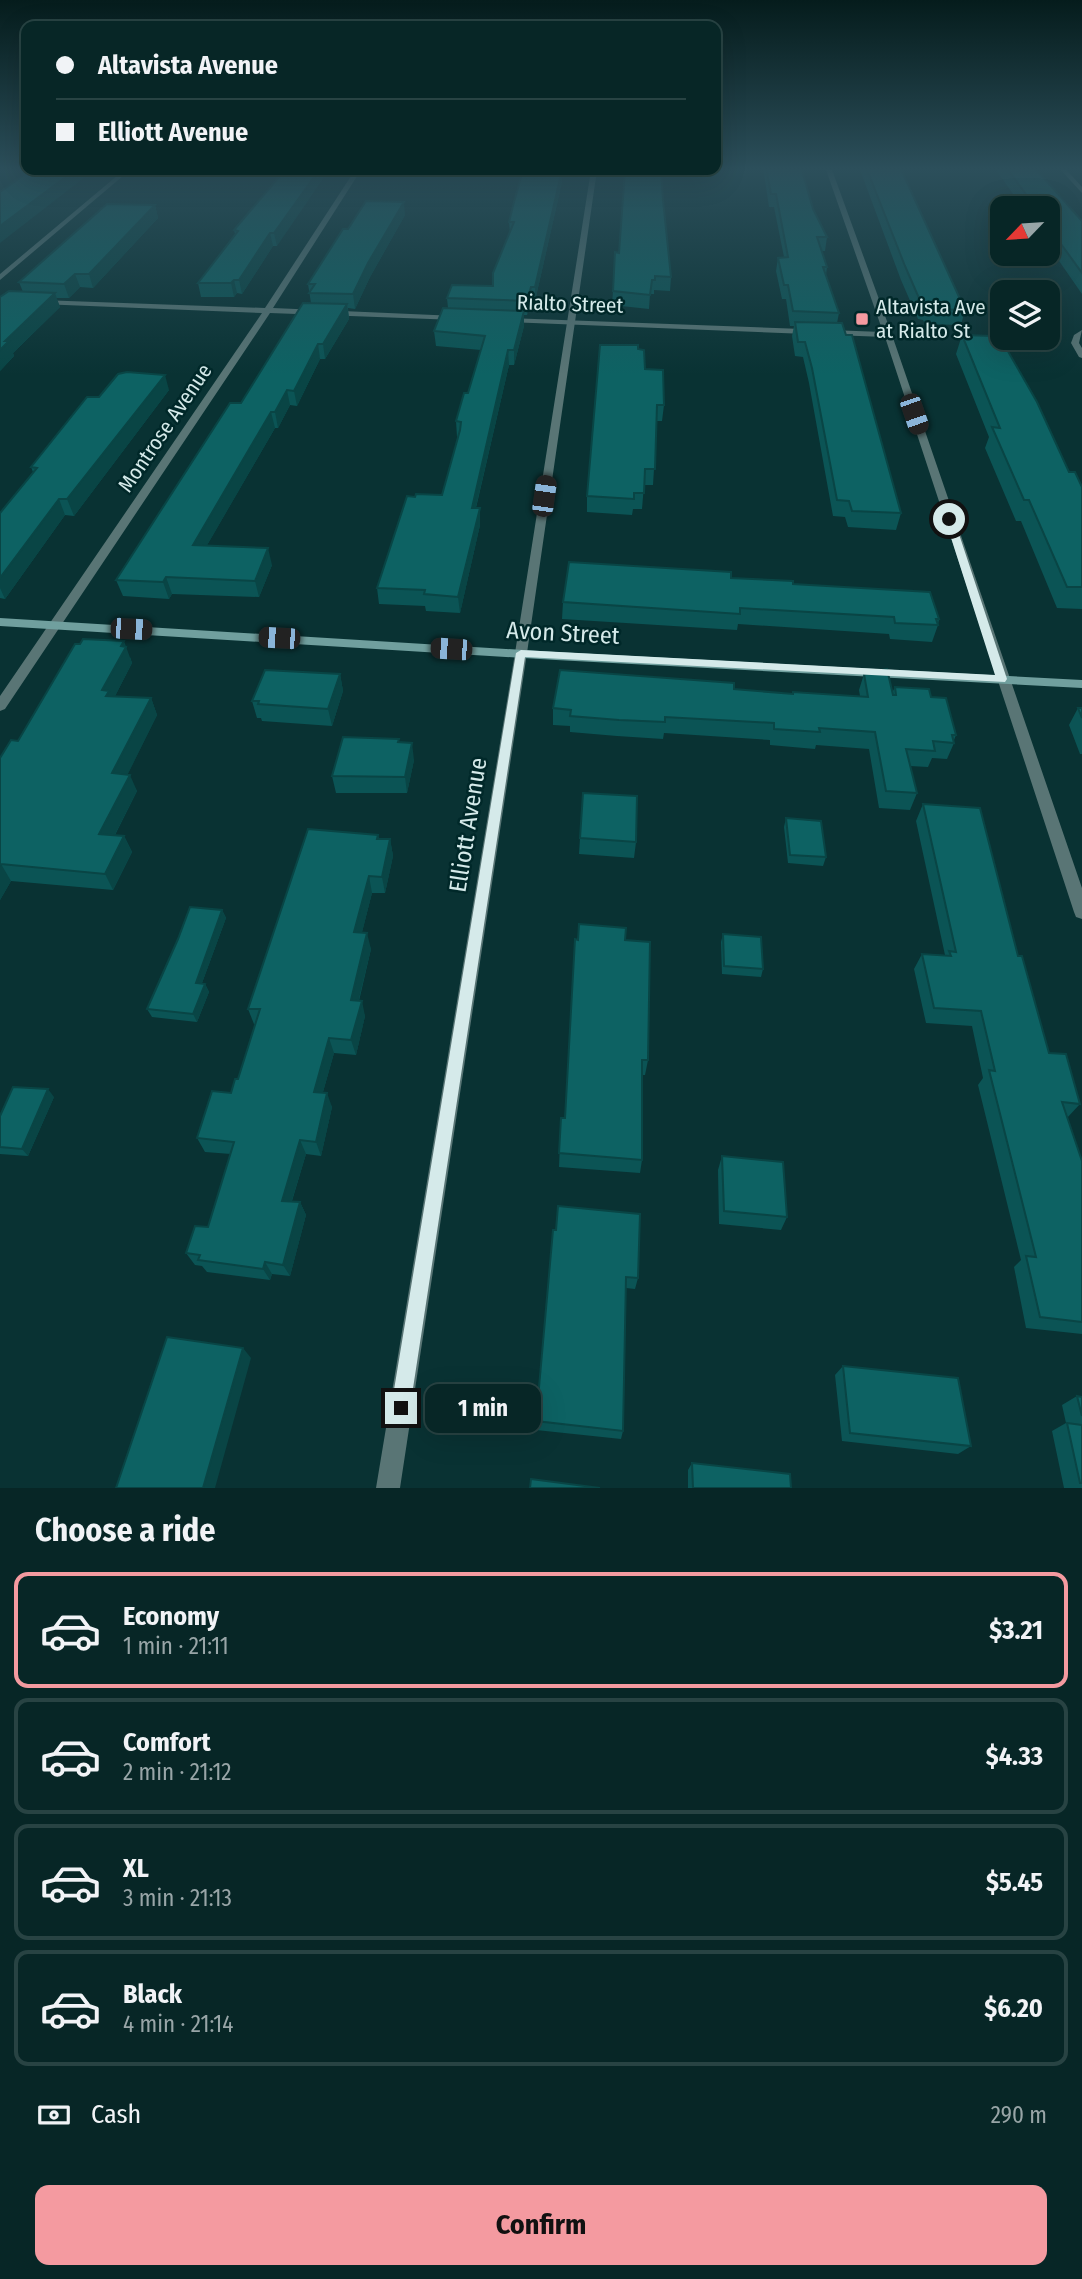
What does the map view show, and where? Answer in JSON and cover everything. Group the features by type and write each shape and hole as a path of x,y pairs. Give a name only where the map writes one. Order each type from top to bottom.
{"main road":[{"name":"Avon Street","path":"0,622 1082,684"}],"street":[{"path":"0,278 49,236"},
{"name":"Montrose Avenue","path":"0,706 315,236"},
{"name":"Elliott Avenue","path":"388,1488 521,653 584,236"},
{"path":"853,236 1082,912"},
{"path":"24,301 465,318"},
{"name":"Rialto Street","path":"491,319 888,335"},
{"path":"1082,333 1075,343 1082,355"}],"building":[{"path":"70,236 125,236 89,274 75,274 64,284 19,282"},
{"path":"234,236 268,236 239,280 231,283 198,283"},
{"path":"338,236 384,236 353,294 309,293 315,284 308,284"},
{"path":"508,236 547,236 535,287 531,287 527,301 447,298 452,285 493,286 493,273"},
{"path":"620,236 667,236 671,277 655,276 650,295 613,291 615,252 619,253"},
{"path":"784,236 827,236 817,237 827,267 823,267 839,313 793,311 788,285 784,285 778,258 788,257"},
{"path":"893,236 932,236 965,310 929,309 927,305 922,305"},
{"path":"1060,236 1082,236 1082,273 1060,243"},
{"path":"9,291 55,293 5,341 9,341 0,350 0,297"},
{"path":"303,303 347,304 323,344 318,344 294,391 287,390 275,412 271,412 193,545 268,548 255,581 166,577 163,582 116,580 230,403 241,403"},
{"path":"443,308 524,311 514,350 508,350 472,508 480,508 458,597 424,594 425,590 377,588 407,496 442,495 460,430 461,422 456,421 464,393 468,393 485,336 434,331"},
{"path":"795,322 842,323 846,335 852,335 901,513 852,511 849,501 837,500 812,368 805,342 798,342"},
{"path":"962,335 990,336 990,350 1007,350 1037,402 1069,472 1075,472 1082,487 1082,587 1067,587 1029,500 1024,500 992,427 1000,428"},
{"path":"600,345 638,345 638,349 644,350 645,369 663,370 664,405 657,405 655,469 645,469 644,493 634,493 634,499 587,496"},
{"path":"127,372 165,375 67,499 59,499 0,578 0,513 37,468 31,467 87,397 99,397 118,374"},
{"path":"569,562 731,572 731,578 930,592 939,619 936,619 938,625 895,623 894,617 740,608 740,614 563,602"},
{"path":"83,639 124,641 121,646 126,647 102,690 109,691 106,696 151,698 112,773 130,775 99,834 124,836 105,874 0,865 0,758 11,740 18,741 75,644 80,644"},
{"path":"887,669 893,695 896,695 895,687 929,689 931,697 946,698 956,735 952,735 954,743 933,741 935,751 906,749 917,793 886,791 875,732 819,728 820,732 774,729 774,723 665,717 665,722 619,720 570,716 571,710 553,708 560,670 734,683 734,689 868,697 864,674"},
{"path":"265,670 340,674 328,709 258,704 259,701 252,701"},
{"path":"343,737 399,739 398,742 412,743 405,777 332,776"},
{"path":"583,793 637,796 636,842 580,838"},
{"path":"923,804 980,808 1018,956 1022,956 1049,1053 1066,1054 1080,1104 1062,1102 1082,1161 1082,1322 1040,1317 1026,1256 1036,1257 989,1070 995,1071 981,1011 934,1008 922,954 951,956 949,951 956,952"},
{"path":"786,818 821,821 826,857 790,855"},
{"path":"308,829 378,835 377,839 390,839 382,877 369,876 354,932 367,933 351,1000 362,1001 351,1040 329,1038 314,1092 327,1093 316,1142 300,1140 282,1201 300,1202 283,1265 265,1262 263,1269 198,1260 200,1255 186,1253 195,1226 208,1227 234,1142 197,1138 212,1091 231,1093 235,1079 238,1079 260,1009 248,1009"},
{"path":"190,907 222,910 196,983 205,984 193,1014 147,1009 178,939"},
{"path":"579,924 626,928 625,940 650,942 648,1060 642,1060 642,1160 559,1153 561,1118 565,1118 575,939 578,940"},
{"path":"723,934 761,937 763,969 724,966"},
{"path":"13,1087 48,1089 22,1149 0,1147 0,1116"},
{"path":"722,1156 783,1162 787,1217 724,1211"},
{"path":"558,1206 640,1214 638,1278 626,1277 623,1431 536,1421 553,1230 556,1230"},
{"path":"167,1337 243,1348 203,1488 116,1488"},
{"path":"843,1366 958,1378 971,1446 850,1433"},
{"path":"1077,1396 1082,1397 1082,1416"},
{"path":"1067,1423 1082,1425 1082,1483 1080,1483"},
{"path":"692,1463 790,1474 791,1488 693,1488"},
{"path":"531,1479 600,1488 530,1488"}],"place":[{"name":"Altavista Ave at Rialto St","path":"862,319"}],"route":[{"path":"401,1408 521,653 1001,679 949,519"}]}
